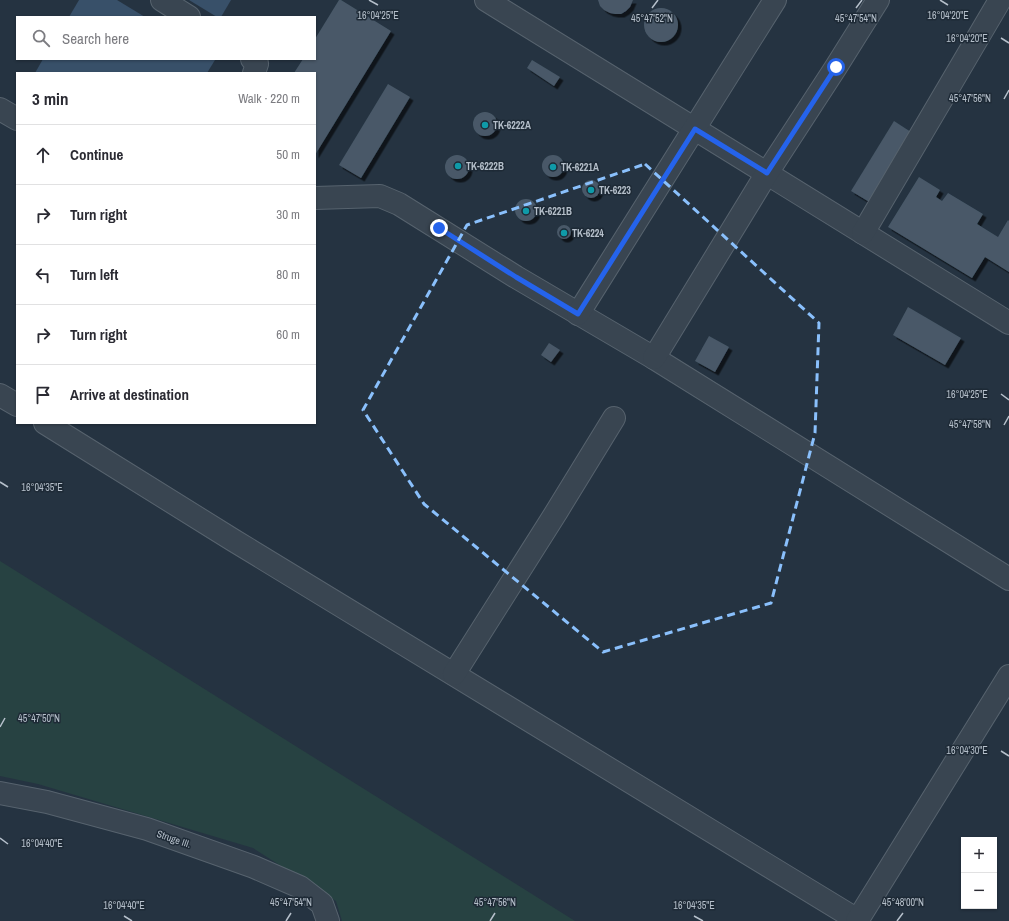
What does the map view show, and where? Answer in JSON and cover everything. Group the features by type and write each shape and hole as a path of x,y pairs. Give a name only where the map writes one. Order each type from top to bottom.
{"street":[{"path":"162,0 187,16"},
{"path":"486,0 1009,323"},
{"path":"578,314 775,0"},
{"path":"654,358 767,173 878,0"},
{"path":"864,233 1000,0"},
{"path":"253,60 257,64 254,72"},
{"path":"0,109 16,118"},
{"path":"316,198 380,196 399,204 516,277 654,358 1009,579"},
{"path":"0,395 16,404"},
{"path":"454,674 614,418"},
{"path":"47,424 233,540 858,921 1009,676"},
{"name":"Struge III.","path":"0,793 47,802 147,829 254,867 300,888 322,904 328,921"}],"highlighted area":[{"path":"645,164 819,323 815,433 771,603 603,652 424,504 363,410 467,225"}],"green space":[{"path":"0,561 575,921 342,921 336,901 253,848 38,784 0,776"}],"water":[{"path":"79,0 117,0 143,16 70,16"},
{"path":"189,0 231,0 222,16 215,16"},
{"path":"42,60 215,60 208,72 36,72"}],"building":[{"path":"339,0 391,31 316,153 316,72 295,72 302,60 316,60 316,37"},
{"path":"598,0 633,0 630,7 626,11 621,14 615,14 604,10 600,6"},
{"path":"658,8 664,8 668,9 675,15 678,25 677,32 671,39 664,42 658,42 654,41 647,35 644,28 644,22 645,18 651,11"},
{"path":"532,60 560,77 554,86 527,68"},
{"path":"388,84 410,97 361,178 339,165"},
{"name":"TK-6222A","path":"485,112 494,115 497,124 494,133 485,136 476,133 473,124 476,115"},
{"path":"894,121 914,134 871,203 851,191"},
{"name":"TK-6222B","path":"457,155 466,158 469,167 466,176 457,179 448,176 445,167 448,158"},
{"name":"TK-6221A","path":"553,155 561,158 564,166 561,174 553,177 545,174 542,166 545,158"},
{"path":"919,177 940,190 936,197 942,201 948,193 983,214 977,224 998,237 1008,220 1009,221 1009,272 985,257 972,278 888,227"},
{"name":"TK-6223","path":"591,180 597,183 600,189 597,195 591,198 585,195 582,189 585,183"},
{"name":"TK-6221B","path":"526,199 534,202 537,210 534,218 526,221 518,218 515,210 518,202"},
{"name":"TK-6224","path":"561,225 567,225 571,229 571,235 567,239 561,239 557,235 557,229"},
{"path":"908,307 961,338 945,365 893,335"},
{"path":"709,336 729,347 715,372 695,361"},
{"path":"549,343 560,350 551,362 541,355"}],"place":[{"name":"TK-6222A","path":"485,125"},
{"name":"TK-6222B","path":"458,166"},
{"name":"TK-6221A","path":"553,167"},
{"name":"TK-6223","path":"591,190"},
{"name":"TK-6221B","path":"526,211"},
{"name":"TK-6224","path":"564,233"}],"route":[{"path":"439,228 578,314 695,129 767,173 836,67"}]}
